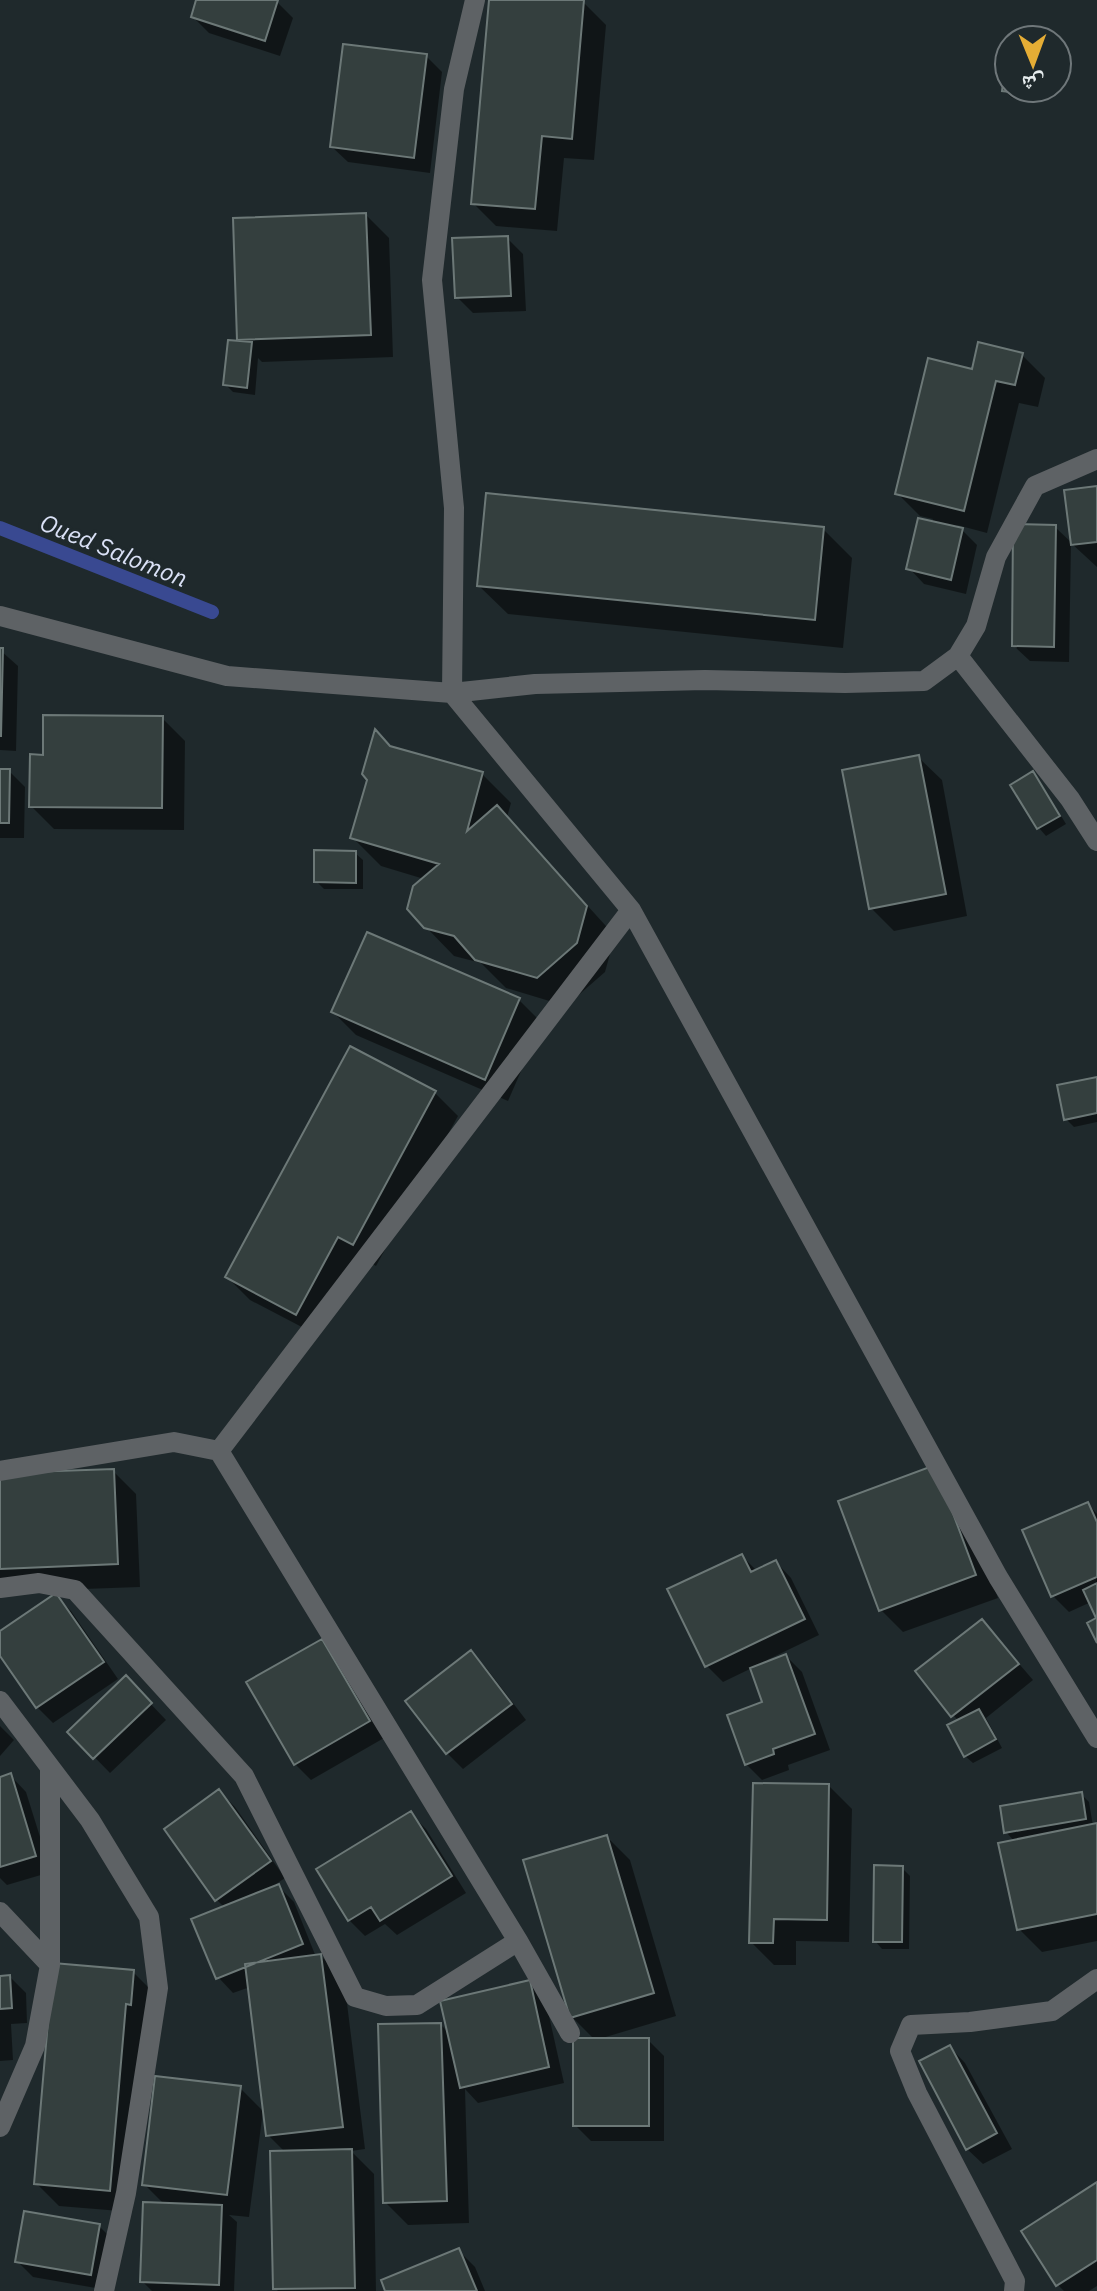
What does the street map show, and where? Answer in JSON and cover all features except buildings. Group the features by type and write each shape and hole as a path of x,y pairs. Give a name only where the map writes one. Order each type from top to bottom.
{"street":[{"path":"475,0 454,89 432,280 454,508 452,693 631,910 998,1577 1097,1738"},
{"path":"0,616 227,676 452,693 535,684 924,681 958,656 976,626 996,557 1035,486 1097,459"},
{"path":"958,656 1070,799 1097,841"},
{"path":"219,1451 631,910"},
{"path":"0,1471 174,1442 219,1451 518,1941 570,2033"},
{"path":"0,1588 39,1583 75,1590 244,1776 355,1997 386,2006 417,2005 518,1941"},
{"path":"0,1701 90,1820 149,1917 158,1988 126,2193 104,2291"},
{"path":"0,2127 35,2046 50,1965 50,1767"},
{"path":"0,1912 50,1965"},
{"path":"1014,2291 1015,2281 917,2093 900,2051 911,2025 970,2022 1052,2011 1097,1979"}],"waterway":[{"name":"Oued Salomon","path":"0,528 212,612"}]}
